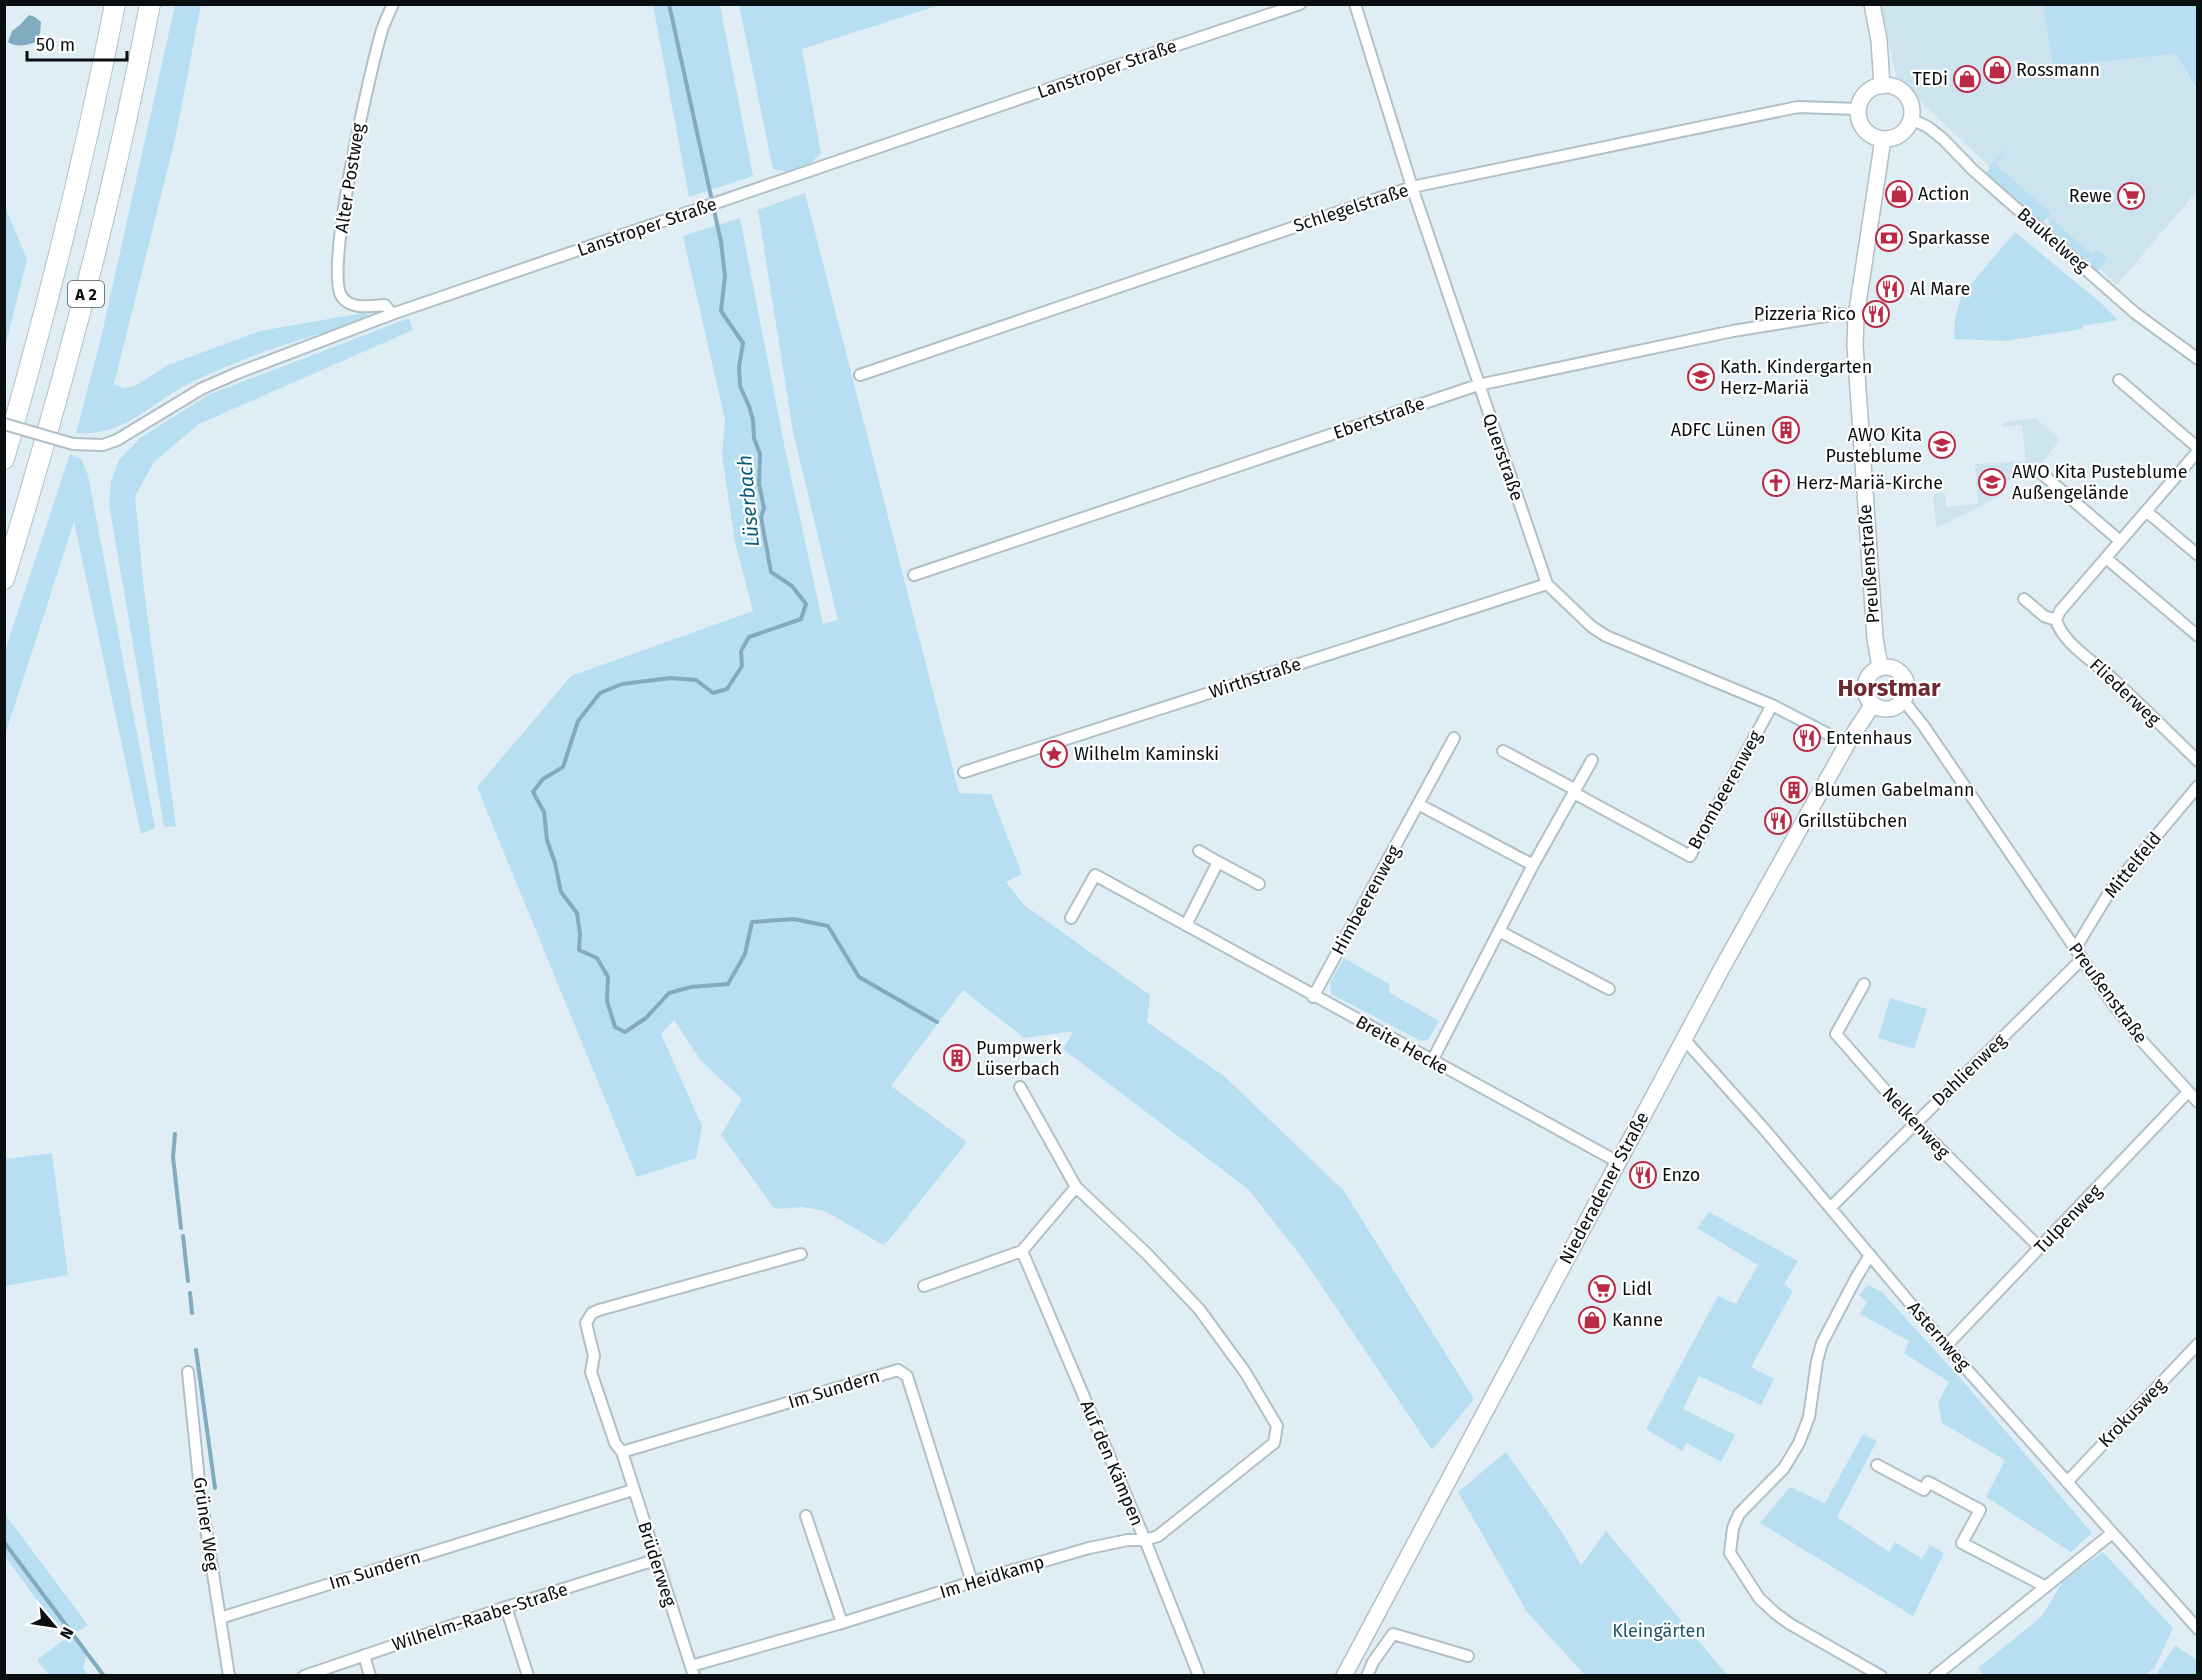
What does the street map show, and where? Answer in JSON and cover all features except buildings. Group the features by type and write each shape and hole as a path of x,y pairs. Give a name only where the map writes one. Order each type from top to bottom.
{"highway":[{"name":"A 2","path":"4,459 66,231 93,116 115,4"},
{"name":"A 2","path":"4,579 62,382 92,267 129,111 150,4"}],"street":[{"name":"Alter Postweg","path":"393,4 382,27 360,116 347,186 337,288 343,299 355,306 385,305 393,314"},
{"name":"Lanstroper Straße","path":"4,424 74,444 103,445 117,440 201,389 393,314 1300,4"},
{"name":"Querstraße","path":"1355,4 1412,187 1547,585 1592,627 1606,636 1772,705 1847,744"},
{"path":"1872,4 1879,40 1882,86"},
{"path":"1882,86 1899,89 1905,95 1910,102 1911,119 1907,128 1900,134 1882,139 1874,137 1862,126 1858,109 1866,93 1882,86"},
{"name":"Schlegelstraße","path":"860,375 1412,187 1798,107 1858,109"},
{"name":"Baukelweg","path":"1911,119 1928,127 1943,139 1973,170 2135,313 2198,358"},
{"name":"Preußenstraße","path":"1881,667 1875,638 1855,367 1856,317 1882,139"},
{"name":"Ebertstraße","path":"914,575 1478,385 1733,331 1839,314 1856,317"},
{"path":"2056,620 2060,611 2196,455 2119,380"},
{"path":"2040,472 2120,541"},
{"path":"2146,511 2198,555"},
{"path":"2106,558 2198,636"},
{"name":"Wirthstraße","path":"964,772 1547,585"},
{"name":"Fliederweg","path":"2024,599 2044,616 2056,620 2059,628 2073,645 2198,761"},
{"path":"1881,667 1888,667 1901,673 1907,686 1903,700 1889,709 1873,704 1865,691 1865,683 1874,671 1881,667"},
{"name":"Preußenstraße","path":"1903,700 1923,725 2075,949 2140,1039 2198,1102"},
{"name":"Niederadener Straße","path":"1344,1676 1684,1040 1847,744 1873,704"},
{"name":"Brombeerenweg","path":"1503,751 1690,856 1772,705"},
{"name":"Himbeerenweg","path":"1313,997 1454,738"},
{"path":"1432,1061 1533,865 1592,760"},
{"name":"Mittelfeld","path":"2075,949 2110,891 2198,786"},
{"path":"1419,804 1533,865"},
{"path":"1199,852 1259,884"},
{"path":"1186,925 1218,862"},
{"name":"Breite Hecke","path":"1071,918 1095,875 1313,997 1618,1162"},
{"path":"1499,931 1609,989"},
{"name":"Dahlienweg","path":"1831,1207 2082,959"},
{"name":"Nelkenweg","path":"1864,984 1836,1034 1915,1124 2040,1248"},
{"name":"Asternweg","path":"1684,1040 1831,1207 1946,1346 2198,1629"},
{"path":"1020,1087 1076,1187 1146,1253 1198,1309 1245,1372 1277,1426 1274,1443 1158,1536 1145,1540"},
{"name":"Tulpenweg","path":"1946,1346 2188,1092"},
{"path":"924,1286 1022,1251 1076,1187"},
{"name":"Auf den Kämpen","path":"1022,1251 1145,1540 1199,1676"},
{"name":"Brüderweg","path":"693,1671 622,1452 615,1443 591,1372 594,1356 586,1323 588,1317 599,1310 801,1254"},
{"path":"1870,1256 1822,1343 1817,1362 1811,1410 1799,1443 1784,1468 1739,1514 1733,1528 1730,1553 1759,1598 1775,1613 1881,1676"},
{"name":"Krokusweg","path":"2067,1482 2198,1344"},
{"name":"Im Sundern","path":"622,1452 898,1370 907,1376 972,1582"},
{"name":"Grüner Weg","path":"188,1372 200,1490 229,1676"},
{"path":"1877,1465 1924,1490 1928,1482 1980,1510 1962,1543 2046,1587"},
{"name":"Im Sundern","path":"220,1618 633,1490"},
{"path":"806,1516 842,1623"},
{"path":"1935,1676 2111,1534"},
{"name":"Im Heidkamp","path":"693,1671 972,1582 1089,1548 1128,1540 1145,1540"},
{"name":"Wilhelm-Raabe-Straße","path":"304,1676 506,1607 656,1560"},
{"path":"506,1607 528,1676"},
{"path":"1367,1676 1373,1662 1393,1634 1468,1656"},
{"path":"364,1655 370,1676"}],"shaded area":[{"path":"1881,5 2043,5 2053,67 2175,54 2197,91 2197,191 2117,285 1896,77"},
{"path":"29,15 41,22 36,42 18,45 8,42 12,31"},
{"name":"AWO Kita Pusteblume Außengelände","path":"2036,418 2060,440 2035,471 2025,463 1997,494 1998,497 1936,528 1933,494 1945,493 1946,507 1978,504 1975,464 2026,461 2022,425 2003,427 2003,422"}],"green space":[{"path":"175,5 201,5 176,135 114,384 124,388 135,386 168,365 260,331 363,313 370,315 363,320 261,353 213,372 191,382 115,428 76,433 101,338"},
{"path":"653,5 720,5 753,176 689,197"},
{"path":"739,5 940,5 802,49 821,153 800,174 773,169"},
{"path":"2043,5 2197,5 2197,89 2175,54 2053,67"},
{"path":"2014,139 1995,164 2051,213 2043,222 1987,174 1989,167"},
{"path":"805,193 959,793 991,794 1022,874 1006,882 1023,904 1150,995 1147,1022 1224,1076 1344,1191 1474,1399 1432,1450 1304,1260 1248,1189 1063,1049 1074,1031 1024,1038 963,990 891,1086 967,1142 883,1245 825,1211 802,1207 774,1208 721,1135 742,1099 701,1061 674,1020 661,1034 702,1126 696,1158 637,1177 477,787 571,676 753,611 735,542 722,456 725,420 683,236 740,218 786,454 823,624 838,620 793,432 758,210"},
{"path":"5,207 27,259 5,347"},
{"path":"2052,219 2092,255 2097,249 2107,258 2098,271 2047,225"},
{"path":"2015,232 2101,303 2118,320 2082,326 2082,329 2005,341 1954,339 1955,317 1962,295"},
{"path":"409,318 413,330 199,424 154,462 135,496 144,590 176,827 164,826 109,504 111,481 119,460 140,438 208,395"},
{"path":"70,454 81,459 88,475 155,828 141,834 74,522 5,735 5,651"},
{"path":"1344,958 1389,984 1390,993 1439,1021 1428,1040 1421,1041 1331,994 1330,983"},
{"path":"1890,998 1927,1009 1914,1049 1878,1038"},
{"path":"52,1153 68,1275 5,1286 5,1159"},
{"path":"1709,1212 1798,1261 1784,1284 1793,1291 1751,1367 1774,1379 1761,1405 1699,1376 1683,1409 1735,1435 1721,1462 1687,1443 1682,1451 1646,1429 1718,1296 1736,1304 1758,1265 1697,1228"},
{"path":"1868,1285 1882,1292 1969,1388 2092,1533 2071,1552 1986,1497 2005,1460 1942,1423 1938,1403 1949,1382 1904,1353 1909,1341 1860,1314 1867,1302 1859,1295"},
{"path":"1863,1434 1877,1441 1837,1517 1889,1552 1895,1542 1922,1559 1930,1545 1944,1553 1913,1616 1760,1523 1790,1487 1825,1503"},
{"name":"Kleingärten","path":"1506,1452 1562,1532 1581,1565 1606,1531 1727,1675 1585,1675 1527,1612 1458,1492"},
{"path":"5,1514 88,1625 74,1634 87,1653 83,1668 88,1675 49,1675 37,1660 65,1639 5,1556"},
{"path":"2103,1552 2173,1628 2155,1667 2145,1676 1984,1675 1978,1668 2042,1616 2063,1581"},
{"path":"2175,1645 2197,1660 2197,1675 2156,1675"}],"waterway":[{"name":"Lüserbach","path":"669,4 721,242 725,276 721,311 743,343 739,367 740,386 749,406 754,438 760,454 759,484 764,508 761,517 771,572 792,586 806,604 801,619 749,637 741,651 742,666 727,689 713,693 696,680 671,678 622,684 600,693 578,721 563,767 543,779 533,792 544,812 547,840 561,892 577,913 580,934 579,950 597,958 608,977 607,1001 615,1027 625,1032 646,1018 669,993 691,987 728,984 745,954 752,922 794,919 828,926 859,977 937,1022"},
{"path":"175,1134 173,1157 181,1228"},
{"path":"183,1236 188,1281"},
{"path":"190,1293 192,1313"},
{"path":"196,1350 215,1488"},
{"path":"4,1542 104,1676"}],"place":[{"name":"Rossmann","path":"1997,70"},
{"name":"TEDi","path":"1967,79"},
{"name":"Action","path":"1899,194"},
{"name":"Rewe","path":"2131,196"},
{"name":"Sparkasse","path":"1889,238"},
{"name":"Al Mare","path":"1890,289"},
{"name":"Pizzeria Rico","path":"1876,314"},
{"name":"Kath. Kindergarten Herz-Mariä","path":"1701,377"},
{"name":"ADFC Lünen","path":"1786,430"},
{"name":"AWO Kita Pusteblume","path":"1942,445"},
{"name":"AWO Kita Pusteblume Außengelände","path":"1992,482"},
{"name":"Herz-Mariä-Kirche","path":"1776,483"},
{"name":"Entenhaus","path":"1807,738"},
{"name":"Wilhelm Kaminski","path":"1054,754"},
{"name":"Blumen Gabelmann","path":"1794,790"},
{"name":"Grillstübchen","path":"1778,821"},
{"name":"Pumpwerk Lüserbach","path":"957,1058"},
{"name":"Enzo","path":"1643,1175"},
{"name":"Lidl","path":"1602,1289"},
{"name":"Kanne","path":"1592,1320"}],"district":[{"name":"Horstmar","path":"1889,688"}]}
